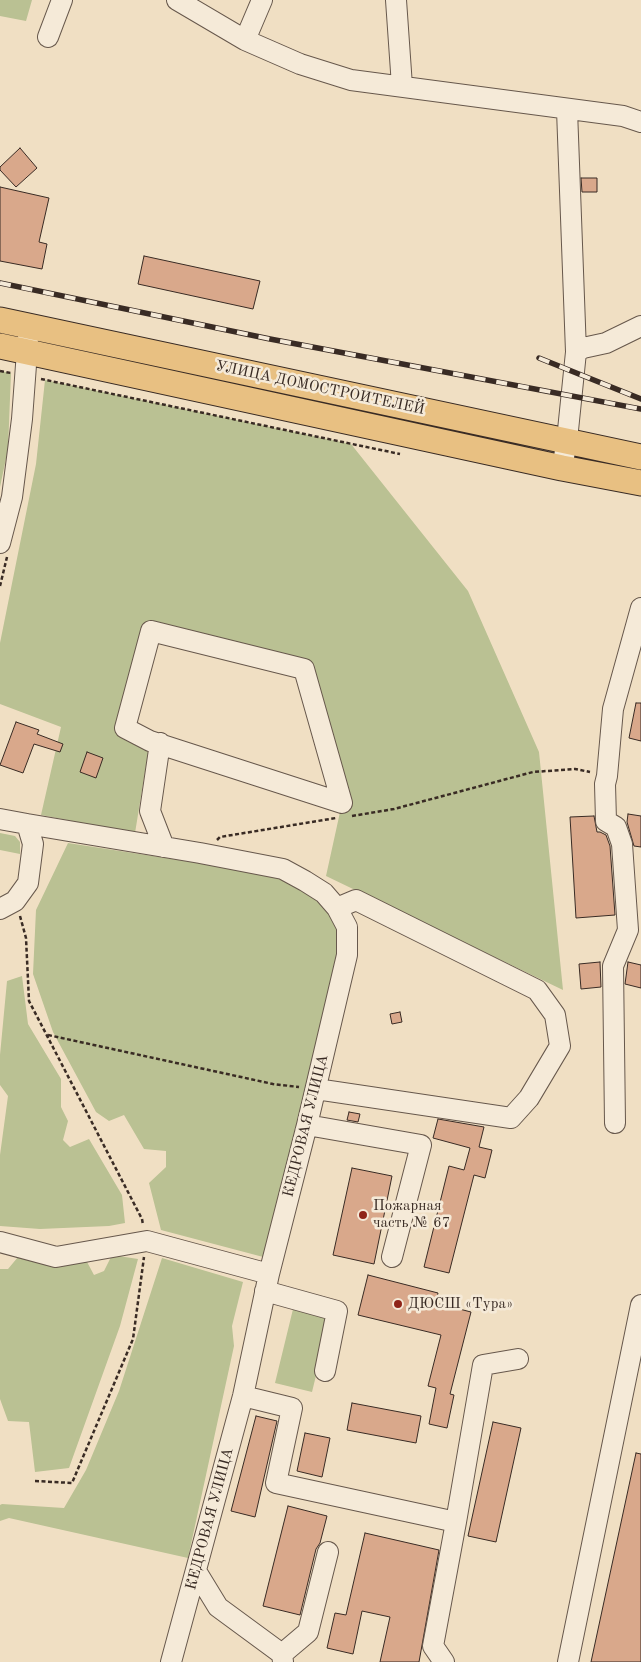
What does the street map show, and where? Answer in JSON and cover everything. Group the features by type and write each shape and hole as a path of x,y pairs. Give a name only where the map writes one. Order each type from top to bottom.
{"main road":[{"name":"УЛИЦА ДОМОСТРОИТЕЛЕЙ","path":"0,320 641,457"},
{"name":"УЛИЦА ДОМОСТРОИТЕЛЕЙ","path":"0,346 562,468 641,482"}],"street":[{"path":"48,37 62,0"},
{"path":"177,0 245,40 300,64 351,80 623,116 641,122"},
{"path":"245,40 262,0"},
{"path":"396,0 402,86"},
{"path":"562,468 567,440 576,352 567,110"},
{"path":"0,543 12,497 22,419 29,326"},
{"path":"576,352 583,348 606,342 641,326"},
{"path":"615,1123 613,966 628,930 622,844 616,827 606,822 605,784 613,709 641,608"},
{"path":"150,631 304,669 342,803 160,744 125,728 150,631"},
{"path":"160,744 150,811 164,847"},
{"name":"КЕДРОВАЯ УЛИЦА","path":"0,819 283,869 324,893 337,908 347,927 347,955 307,1126 267,1283 243,1396 171,1662"},
{"path":"7,905 28,883 33,844 27,824"},
{"path":"316,1089 510,1118 529,1098 560,1046 555,1015 537,990 356,900 337,908"},
{"path":"307,1126 421,1145 392,1257"},
{"path":"0,1242 56,1256 147,1241 267,1283 337,1311 325,1371"},
{"path":"568,1662 641,1305"},
{"path":"444,1662 433,1646 483,1365 518,1359"},
{"path":"243,1396 292,1408 276,1483 456,1522"},
{"path":"196,1571 218,1606 283,1658 308,1632 328,1552"}],"path":[{"path":"0,370 402,454"},
{"path":"346,817 394,809 533,772 575,770 607,776"},
{"path":"200,853 220,837 336,818"},
{"path":"7,905 26,938 30,1001 142,1219 147,1241 133,1339 72,1483 35,1481"},
{"path":"48,1035 273,1084 316,1089"}],"green space":[{"path":"0,0 32,0 26,21 0,16"},
{"path":"0,371 11,373 8,449 0,487"},
{"path":"45,380 351,444 468,591 539,752 563,990 326,876 342,803 304,669 151,631 125,728 150,741 135,833 41,815 61,727 0,704 0,643 36,464"},
{"path":"306,393 530,444 529,448 525,449 319,403"},
{"path":"0,833 15,836 20,842 20,854 0,850"},
{"path":"68,843 289,877 321,901 342,932 341,959 267,1258 161,1230 149,1183 166,1167 166,1151 144,1149 124,1115 109,1121 96,1112 53,1032 33,974 36,910"},
{"path":"22,976 28,1024 61,1079 61,1107 68,1121 63,1140 70,1147 89,1139 122,1195 125,1223 109,1226 40,1229 0,1226 0,1155 8,1096 0,1085 0,1055 7,981"},
{"path":"112,1255 138,1259 120,1326 69,1468 35,1472 29,1422 8,1421 0,1399 0,1269 8,1269 18,1257 61,1266 86,1260 94,1275 104,1271"},
{"path":"162,1258 243,1282 232,1326 234,1346 188,1558 9,1518 0,1521 0,1505 2,1504 64,1508 86,1470 119,1391"},
{"path":"294,1305 331,1314 312,1392 275,1383"}],"building":[{"path":"20,148 37,168 16,187 0,170 0,167"},
{"path":"581,178 597,178 597,192 582,192"},
{"path":"0,187 49,198 39,242 47,244 42,269 0,261"},
{"path":"144,256 260,281 253,309 138,284"},
{"path":"636,703 641,703 641,741 629,738"},
{"path":"16,722 39,730 37,734 63,744 60,752 34,744 23,773 0,765"},
{"path":"87,752 103,758 96,778 80,772"},
{"path":"628,814 641,816 641,847 634,846 627,822"},
{"path":"594,816 597,832 606,835 610,846 615,915 576,918 570,817"},
{"path":"600,962 601,987 581,989 579,964"},
{"path":"628,962 641,965 641,988 625,984"},
{"path":"400,1012 402,1022 392,1024 390,1014"},
{"path":"349,1112 360,1114 358,1122 347,1120"},
{"path":"438,1119 484,1127 479,1147 492,1150 485,1178 474,1175 449,1273 424,1267 449,1166 464,1170 470,1148 433,1138"},
{"name":"Пожарная часть № 67","path":"352,1168 392,1176 374,1264 333,1255"},
{"path":"368,1275 438,1293 436,1303 471,1312 450,1394 454,1395 447,1428 429,1424 436,1388 428,1386 441,1335 358,1315"},
{"path":"352,1403 421,1416 416,1443 347,1430"},
{"path":"256,1416 277,1421 255,1517 231,1511"},
{"path":"493,1422 521,1428 496,1542 468,1536"},
{"path":"305,1433 330,1438 322,1477 297,1471"},
{"path":"636,1453 641,1454 641,1662 591,1662"},
{"path":"288,1506 327,1516 320,1543 316,1549 300,1615 263,1606"},
{"path":"365,1533 439,1550 419,1662 380,1662 390,1617 362,1611 353,1654 327,1648 335,1613 346,1615"}],"railway":[{"path":"0,283 270,339 641,409"},
{"path":"539,358 641,399"}],"place":[{"name":"Пожарная часть № 67","path":"363,1215"},
{"name":"ДЮСШ «Тура»","path":"398,1304"}]}
